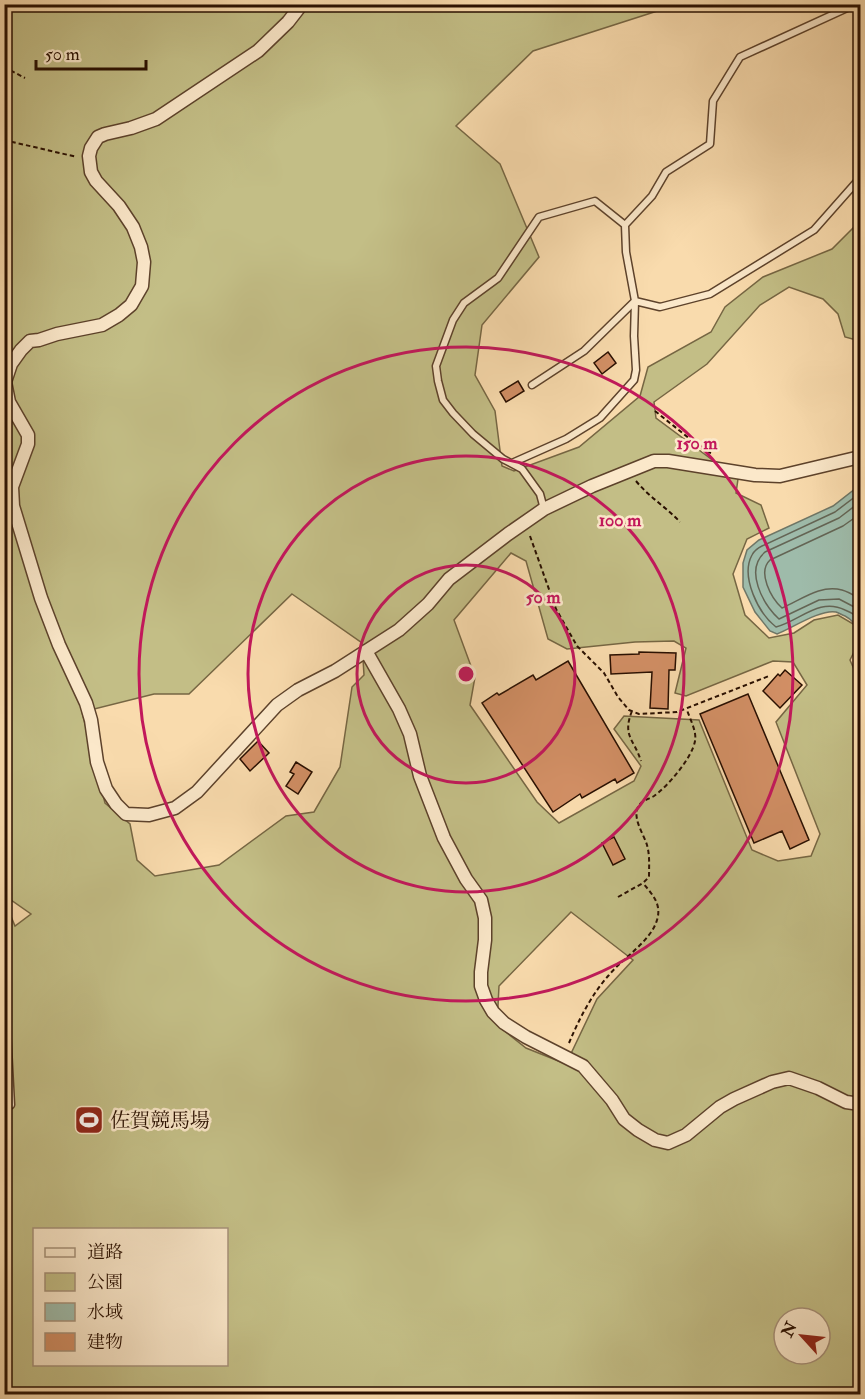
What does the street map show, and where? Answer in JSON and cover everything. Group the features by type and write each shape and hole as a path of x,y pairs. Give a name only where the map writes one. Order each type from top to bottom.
{"street":[{"path":"302,4 288,22 258,51 156,119 98,137 89,156 91,172 133,226 144,262 142,286 131,305 102,325 30,341 11,364 5,382 9,402 28,435 28,444 12,487 13,506 41,598 59,645 86,703 97,762 106,789 126,814 149,815 175,808 197,792 277,705 399,630 428,604 449,579 544,509 592,486 654,461 668,461 755,475 780,476 861,457"},
{"path":"366,651 399,709 410,734 420,776 444,838 466,879 481,900 485,918 481,986 493,1012 504,1023 583,1066 612,1100 624,1119 655,1140 668,1143 686,1135 720,1107 734,1099 772,1082 789,1078 818,1088 846,1102 861,1104"}],"lane":[{"path":"512,464 566,439 600,417 634,380 636,370 635,301 626,252 625,225 652,196 666,172 710,144 713,101 740,57 856,4"},
{"path":"635,301 660,308 710,294 814,230 861,178"},
{"path":"544,509 540,494 522,469 503,459 473,434 443,400 436,366 453,320 464,303 498,279 539,218 594,201 625,225"},
{"path":"532,384 584,351 635,301"},
{"path":"4,972 11,1105 4,1109"}],"path":[{"path":"4,67 25,78"},
{"path":"4,140 75,157 89,156"},
{"path":"655,411 705,451 715,455"},
{"path":"629,471 648,494 680,522"},
{"path":"525,522 556,609 577,646 604,674 629,710 639,714 687,710 770,676"},
{"path":"618,897 649,877 650,861 636,813 637,807 670,780 690,754 696,740 687,710"},
{"path":"632,711 627,733 641,761"},
{"path":"563,1056 593,996 614,969 649,934 657,919 657,900 643,883"}],"green space":[{"path":"4,5 676,5 533,51 456,126 500,164 539,257 482,325 475,375 495,411 502,466 514,471 579,447 640,396 648,367 711,332 725,307 763,277 832,249 860,221 860,341 845,337 838,314 823,299 789,287 760,305 707,364 654,402 656,418 738,479 736,493 761,505 769,528 747,539 733,574 745,615 769,638 794,633 814,620 838,615 855,625 859,642 850,660 857,676 860,676 860,1394 5,1394 5,902 15,926 31,914 4,895","holes":["511,553 526,561 548,639 567,649 635,642 674,641 686,648 675,693 686,696 773,661 793,662 807,685 776,722 820,834 811,856 778,861 752,850 699,720 624,716 614,729 641,766 634,781 559,823 537,802 470,705 475,677 454,620","292,594 362,643 364,675 352,687 340,767 314,812 286,816 219,865 155,876 137,860 130,824 105,803 82,712 154,694 189,694","571,912 633,960 597,999 566,1064 526,1048 497,1025 499,986"]}],"water":[{"path":"860,485 860,634 852,621 836,612 823,613 777,634 770,631 755,612 743,587 743,563 747,550 759,540 833,506"}],"building":[{"path":"608,352 616,363 602,374 594,363"},
{"path":"518,381 524,391 506,402 500,392"},
{"path":"639,652 676,653 675,670 669,670 668,709 650,708 652,672 611,674 610,655 639,654"},
{"path":"568,661 634,773 617,783 615,779 582,798 580,794 553,812 482,703 533,675 536,680"},
{"path":"785,670 802,685 780,708 763,691 778,674 780,676"},
{"path":"748,694 809,840 790,849 782,831 754,843 700,714"},
{"path":"258,741 269,753 250,771 240,759"},
{"path":"296,762 312,772 298,794 286,786 294,774 290,772"},
{"path":"614,837 625,859 613,865 602,843"}],"place":[{"name":"佐賀競馬場","path":"89,1120"}]}
